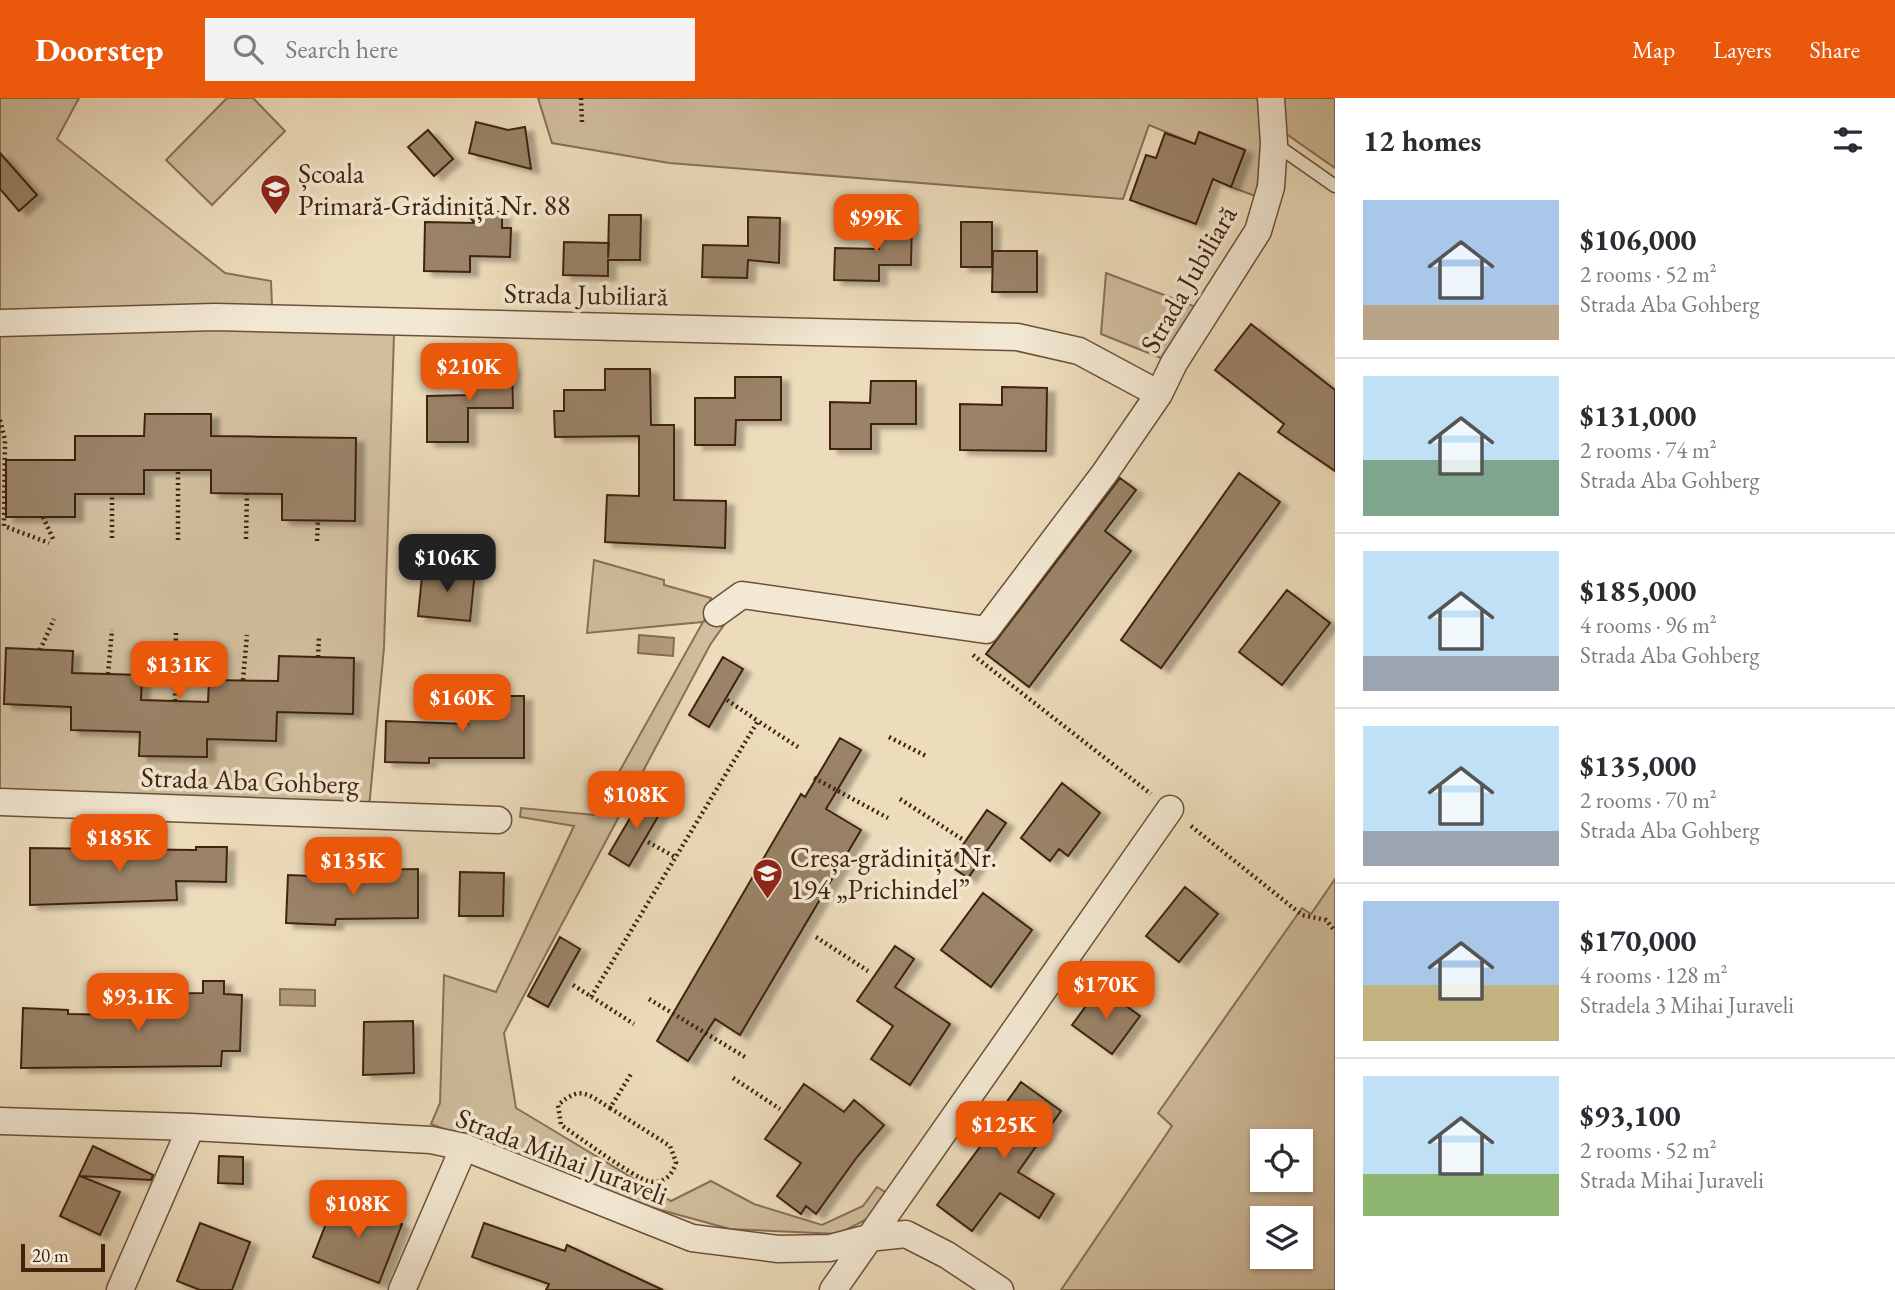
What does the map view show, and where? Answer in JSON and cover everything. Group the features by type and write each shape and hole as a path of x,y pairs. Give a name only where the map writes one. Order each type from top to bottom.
{"street":[{"name":"Strada Jubiliară","path":"717,613 742,595 986,630 1104,474 1159,394 1174,363 1258,231 1271,187 1274,143 1271,98"},
{"name":"Strada Jubiliară","path":"0,323 215,317 1017,337 1079,351 1159,394"},
{"name":"Strada Aba Gohberg","path":"0,802 498,820"},
{"path":"832,1290 1170,809"},
{"name":"Strada Mihai Juraveli","path":"0,1121 409,1137 464,1147 691,1238 778,1249 830,1248 868,1238 906,1234 947,1255 1000,1290"},
{"path":"120,1290 191,1127"},
{"path":"402,1290 464,1147"}],"lane":[{"path":"1274,143 1335,186"}],"path":[{"path":"581,98 582,123"},
{"path":"0,420 5,440 4,526 51,541 43,517"},
{"path":"178,470 178,540"},
{"path":"112,494 112,538"},
{"path":"246,540 247,494"},
{"path":"317,541 318,520"},
{"path":"40,650 54,619"},
{"path":"108,674 112,630"},
{"path":"175,701 176,632"},
{"path":"243,680 247,635"},
{"path":"318,657 319,637"},
{"path":"970,652 1302,915 1326,920 1335,930"},
{"path":"727,700 798,747"},
{"path":"591,997 758,721"},
{"path":"889,737 926,756"},
{"path":"814,778 888,818"},
{"path":"900,799 962,839"},
{"path":"648,842 675,857"},
{"path":"816,937 868,971"},
{"path":"573,985 634,1024"},
{"path":"649,999 745,1058"},
{"path":"610,1108 631,1074"},
{"path":"733,1078 780,1110"},
{"path":"578,1092 586,1093 610,1108 670,1146 676,1162 665,1180 647,1181 561,1125 558,1113 558,1105 578,1092"}],"shaded area":[{"path":"0,98 79,98 57,139 225,273 271,281 272,306 0,315"},
{"path":"227,98 253,98 285,131 212,205 166,160"},
{"path":"538,98 1259,98 1265,151 1255,196 1231,187 1245,150 1200,133 1195,144 1149,125 1123,199 669,163 552,143"},
{"path":"1281,98 1335,98 1335,168 1282,131"},
{"path":"1106,273 1196,307 1166,360 1101,334"},
{"path":"248,328 394,334 384,648 369,808 0,792 0,336"},
{"path":"594,560 664,580 664,585 711,598 704,621 724,625 710,645 504,1033 516,1108 671,1201 711,1181 754,1204 822,1225 863,1206 877,1187 887,1193 871,1217 838,1234 730,1229 650,1207 431,1124 440,1103 444,975 496,992 574,826 520,817 521,808 595,815 703,622 587,633"},
{"path":"639,635 674,638 673,656 638,653"},
{"path":"1335,879 1335,1290 1061,1290 1172,1126 1158,1113 1302,908 1311,914"},
{"path":"280,989 315,990 315,1006 280,1005"}],"building":[{"path":"476,122 508,130 525,127 531,169 469,153"},
{"path":"428,130 453,159 434,176 408,147"},
{"path":"1199,132 1245,150 1231,187 1213,179 1196,224 1130,200 1146,155 1156,158 1165,133 1195,144"},
{"path":"0,153 37,195 19,211 0,189"},
{"path":"464,211 502,212 502,228 511,228 510,257 470,256 470,272 424,271 425,222 475,223"},
{"path":"609,215 641,215 640,260 608,260 608,276 563,275 564,242 608,243"},
{"path":"748,217 780,218 779,263 748,260 747,278 702,277 703,245 748,246"},
{"path":"880,220 912,221 911,265 879,265 879,281 834,280 835,248 879,249"},
{"path":"961,222 992,222 992,267 961,267"},
{"path":"993,251 1037,251 1037,292 992,292"},
{"path":"1251,324 1335,390 1335,471 1278,432 1284,424 1215,370"},
{"path":"468,365 512,365 513,408 468,408 468,442 427,442 427,396 468,395"},
{"path":"605,369 650,369 651,425 674,425 674,500 726,501 725,548 605,542 607,495 639,496 639,436 555,437 554,411 564,411 564,390 605,390"},
{"path":"735,377 781,377 781,420 736,420 735,445 695,445 695,398 735,398"},
{"path":"871,381 916,381 916,424 871,424 871,449 830,449 830,402 870,403"},
{"path":"1002,387 1047,388 1046,451 960,450 960,404 1002,405"},
{"path":"145,414 211,414 211,436 356,438 355,521 282,520 282,494 211,493 211,470 144,470 144,494 75,494 75,517 6,517 6,460 75,460 75,436 144,436"},
{"path":"1239,473 1280,502 1161,668 1121,640"},
{"path":"1120,478 1136,490 1105,531 1131,551 1029,687 986,654"},
{"path":"423,566 475,571 470,621 418,616"},
{"path":"1287,590 1330,623 1282,685 1239,652"},
{"path":"6,648 73,651 72,673 142,675 141,700 208,702 209,680 278,681 279,656 354,658 353,714 277,712 276,741 207,739 207,757 139,756 140,732 71,730 71,707 4,704"},
{"path":"723,657 743,669 709,727 689,715"},
{"path":"468,696 524,696 524,758 429,758 429,763 385,762 386,721 468,724"},
{"path":"840,738 861,750 826,809 861,830 740,1035 715,1019 688,1061 657,1041 801,794 805,797"},
{"path":"1062,783 1100,813 1068,856 1059,849 1050,861 1021,838"},
{"path":"643,796 663,808 629,866 609,854"},
{"path":"987,810 1006,823 968,878 949,865"},
{"path":"196,847 227,847 226,882 176,881 177,900 30,905 30,848 196,850"},
{"path":"418,869 418,918 336,919 335,925 286,923 288,875 363,878 363,870"},
{"path":"460,872 504,873 503,916 459,916"},
{"path":"1185,887 1218,914 1179,962 1146,936"},
{"path":"983,893 1032,930 991,987 941,950"},
{"path":"560,937 580,949 548,1007 528,996"},
{"path":"895,946 914,959 895,987 950,1024 910,1085 871,1059 893,1026 857,1001"},
{"path":"203,981 224,981 224,994 242,995 240,1051 222,1051 221,1066 21,1068 23,1008 68,1010 68,1014 128,1015 128,994 203,993"},
{"path":"1100,987 1140,1016 1112,1054 1072,1025"},
{"path":"413,1021 414,1073 363,1075 364,1022"},
{"path":"1021,1082 1061,1111 1018,1172 1054,1194 1039,1218 1000,1193 972,1231 937,1205 985,1140 981,1138"},
{"path":"804,1084 844,1112 854,1100 884,1125 816,1214 806,1206 801,1214 777,1196 801,1163 765,1139"},
{"path":"93,1146 153,1175 151,1180 80,1176 120,1192 100,1235 60,1216"},
{"path":"219,1156 243,1157 243,1184 218,1183"},
{"path":"336,1198 402,1224 379,1283 313,1257"},
{"path":"200,1223 250,1242 232,1290 200,1290 177,1281"},
{"path":"484,1223 565,1251 567,1245 663,1290 546,1290 549,1284 472,1257"}],"place":[{"name":"Școala Primară-Grădiniță Nr. 88","path":"275,216"},
{"name":"Creșa-grădiniță Nr. 194 „Prichindel”","path":"767,900"}]}
